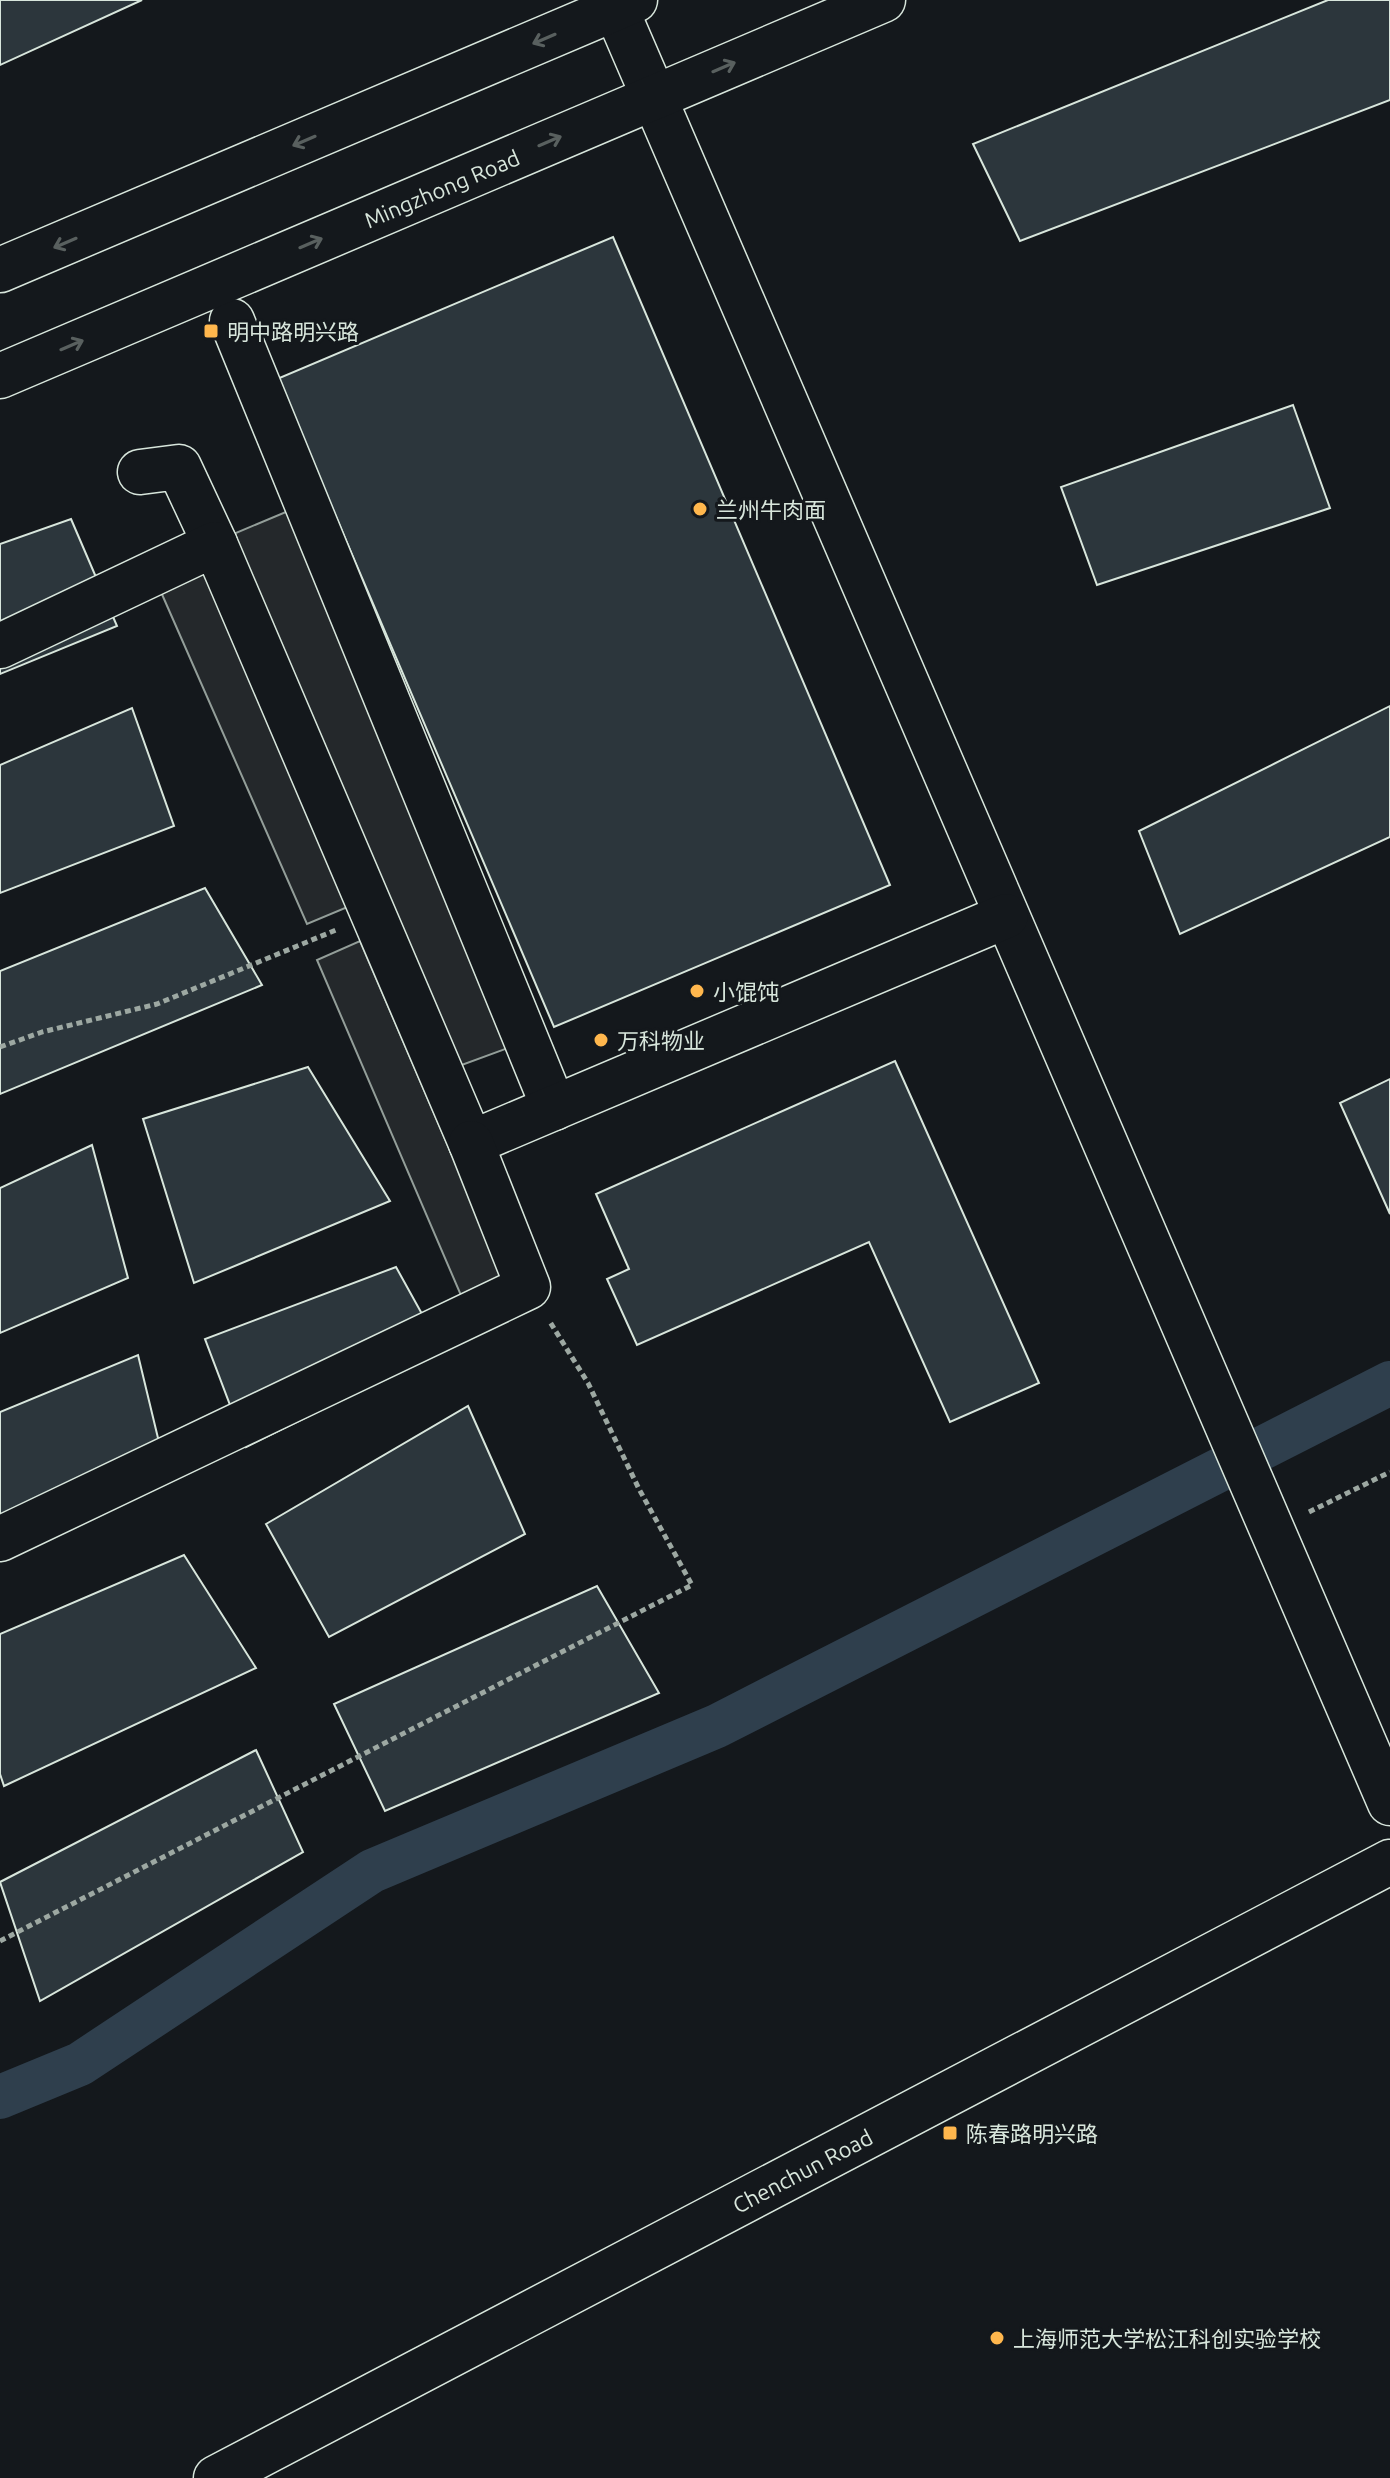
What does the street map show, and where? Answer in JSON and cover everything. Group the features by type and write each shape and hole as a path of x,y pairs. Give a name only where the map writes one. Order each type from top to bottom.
{"street":[{"name":"Mingzhong Road","path":"0,376 883,0"},
{"path":"0,270 621,3 653,98 1390,1803"},
{"path":"232,321 554,1108"},
{"path":"0,1539 528,1287 471,1143 215,544 179,467 140,472"},
{"path":"0,646 215,544"},
{"path":"471,1143 1006,916"},
{"name":"Chenchun Road","path":"216,2478 1390,1862"}],"path":[{"path":"0,1047 42,1032 157,1004 373,913"},
{"path":"0,1941 692,1585 639,1489 588,1383 528,1287"},
{"path":"1308,1512 1390,1472"}],"shaded area":[{"path":"293,509 516,1045 459,1066 231,535"},
{"path":"205,565 350,906 307,924 157,583"},
{"path":"360,941 506,1281 463,1300 317,960"}],"building":[{"path":"0,0 142,0 0,65"},
{"path":"1328,0 1390,0 1390,100 1020,241 973,144"},
{"path":"613,237 890,885 554,1027 277,379"},
{"path":"1293,405 1330,508 1097,585 1061,487"},
{"path":"71,519 117,626 0,674 0,544"},
{"path":"1390,706 1390,837 1180,934 1139,831"},
{"path":"132,708 174,826 0,893 0,765"},
{"path":"205,888 262,985 0,1094 0,971"},
{"path":"895,1061 1039,1383 950,1422 869,1242 637,1345 607,1279 629,1269 596,1194"},
{"path":"308,1067 390,1201 194,1283 143,1119"},
{"path":"1390,1079 1390,1214 1340,1103"},
{"path":"92,1145 128,1278 0,1333 0,1188"},
{"path":"396,1267 442,1350 246,1447 205,1339"},
{"path":"138,1355 164,1463 0,1541 0,1412"},
{"path":"468,1406 525,1534 329,1637 266,1524"},
{"path":"184,1555 256,1668 4,1786 0,1774 0,1634"},
{"path":"597,1586 659,1693 385,1811 334,1704"},
{"path":"256,1750 303,1852 40,2001 0,1882"}],"waterway":[{"path":"0,2097 80,2064 372,1871 717,1726 1390,1383"}],"place":[{"name":"明中路明兴路","path":"211,331"},
{"name":"兰州牛肉面","path":"700,509"},
{"name":"小馄饨","path":"697,991"},
{"name":"万科物业","path":"601,1040"},
{"name":"陈春路明兴路","path":"950,2133"},
{"name":"上海师范大学松江科创实验学校","path":"997,2338"}]}
